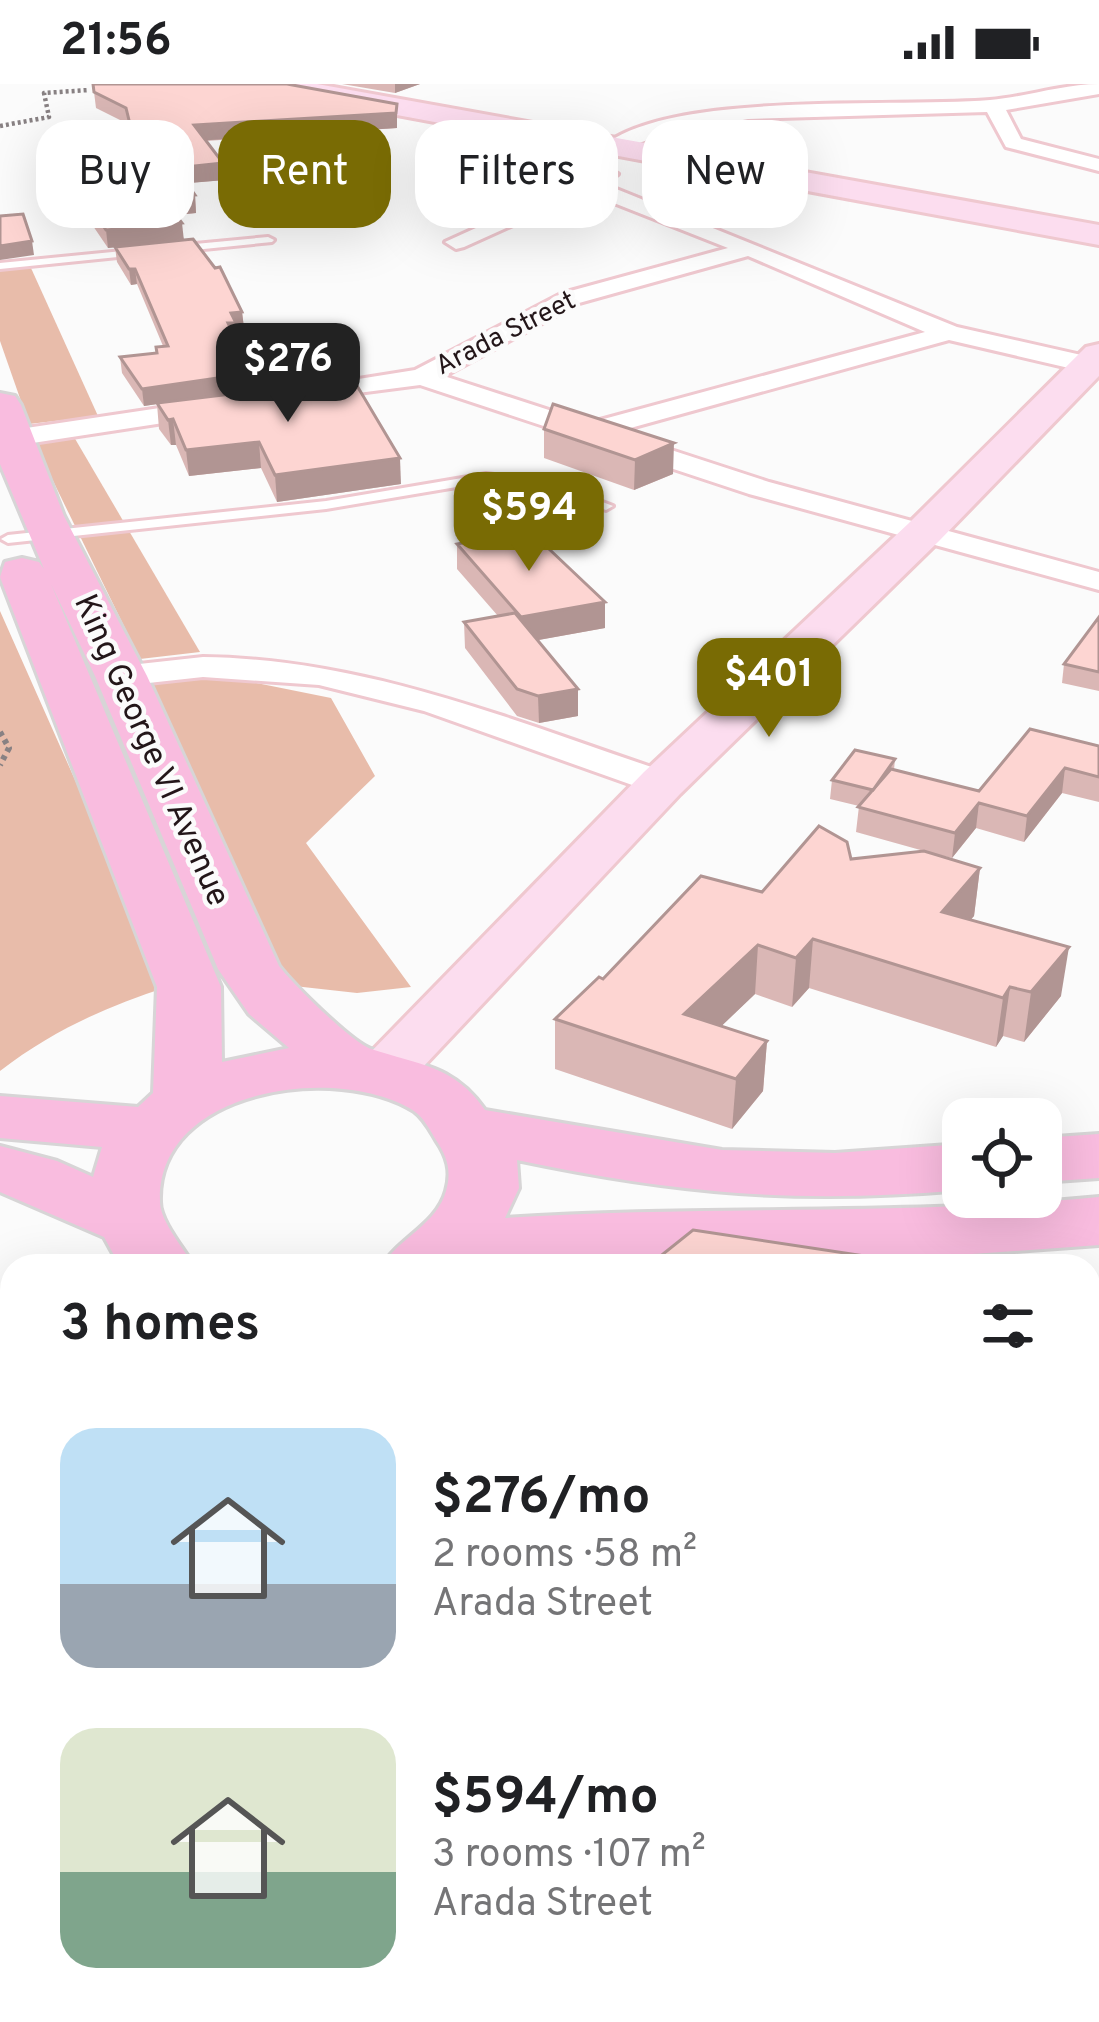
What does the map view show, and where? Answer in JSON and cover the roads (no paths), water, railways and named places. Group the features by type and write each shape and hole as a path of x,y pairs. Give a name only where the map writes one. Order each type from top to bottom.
{"main road":[{"name":"King George VI Avenue","path":"4,420 19,530 71,628 189,987 192,1017 164,1112"},
{"name":"King George VI Avenue","path":"71,628 121,676 249,969 272,1000 366,1069"},
{"path":"137,1241 116,1172 164,1112 237,1074 292,1064 366,1069 438,1095 473,1130 486,1168 476,1209 435,1254"},
{"path":"0,1117 164,1112"},
{"path":"473,1130 616,1158 756,1175 942,1169"},
{"path":"1062,1159 1099,1156"},
{"path":"0,1169 32,1177 137,1241"},
{"path":"457,1254 723,1232 865,1235 1099,1221"}],"street":[{"path":"274,84 467,120"},
{"path":"775,115 793,84"},
{"path":"941,88 1002,84 1024,100"},
{"path":"618,145 668,126 775,115 994,106 1099,88"},
{"path":"994,106 1013,143 1099,165"},
{"path":"808,182 1099,235"},
{"path":"618,197 949,333 1095,363"},
{"path":"456,242 487,228"},
{"name":"Arada Street","path":"285,398 422,377 571,298 750,249"},
{"path":"586,432 949,333"},
{"path":"366,1069 1095,363"},
{"path":"422,377 759,488 1099,581"},
{"path":"4,420 240,404"},
{"path":"121,676 205,666 332,679 397,692 662,784"}],"lane":[{"path":"0,266 268,240"},
{"path":"19,530 305,508 486,478 542,484 606,506"}]}
